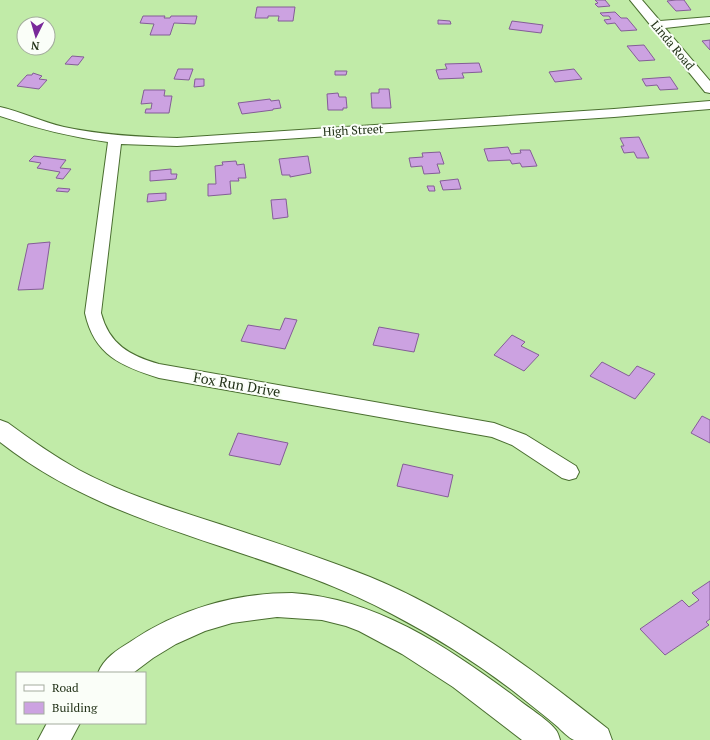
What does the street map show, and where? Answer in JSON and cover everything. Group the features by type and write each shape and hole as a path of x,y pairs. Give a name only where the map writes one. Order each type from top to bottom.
{"highway":[{"path":"0,429 45,464 77,482 113,498 362,586 399,604 464,640 522,681 598,740"},
{"path":"113,672 157,640 214,615 256,607 274,606 322,608 375,625 421,650 491,696 545,740"},
{"path":"53,740 64,724"}],"street":[{"name":"Linda Road","path":"636,0 710,89"},
{"path":"657,25 710,20"},
{"name":"High Street","path":"0,111 58,130 87,136 115,140 156,142 197,141 614,113 710,105"},
{"name":"Fox Run Drive","path":"115,140 93,313 99,334 115,352 139,365 159,370 494,430 519,440 569,472"}],"building":[{"path":"595,0 605,0 610,6 598,7 595,4 598,3"},
{"path":"684,0 691,10 676,11 667,1"},
{"path":"257,7 295,7 293,21 278,21 279,16 255,18"},
{"path":"615,12 621,18 627,18 637,30 621,31 615,23 607,24 604,20 611,19 609,16 603,16 600,13"},
{"path":"143,16 165,16 164,18 170,18 171,16 197,16 195,24 174,23 170,35 150,35 154,24 140,23"},
{"path":"438,20 450,21 451,24 438,24"},
{"path":"512,21 543,25 541,33 509,29"},
{"path":"710,40 710,50 702,41"},
{"path":"644,45 655,60 639,61 627,46"},
{"path":"72,56 84,57 78,65 65,64"},
{"path":"479,63 482,72 462,73 464,78 439,79 436,70 447,69 445,64"},
{"path":"178,69 193,69 189,80 174,79"},
{"path":"574,69 582,79 555,82 549,72"},
{"path":"335,71 347,71 346,75 335,75"},
{"path":"33,73 42,76 39,79 47,80 39,89 17,86 27,75 32,75"},
{"path":"670,77 678,89 660,90 657,85 646,86 642,79"},
{"path":"195,79 204,79 204,86 194,87"},
{"path":"379,89 389,89 391,108 372,108 371,93 379,93"},
{"path":"144,90 165,90 164,96 172,96 169,113 145,113 146,109 151,109 152,103 141,104"},
{"path":"338,93 339,97 346,97 347,108 343,108 343,110 328,110 327,94"},
{"path":"270,99 271,101 279,100 281,108 242,114 238,103"},
{"path":"639,137 649,158 637,158 634,152 624,153 621,146 624,146 620,138"},
{"path":"508,147 511,154 521,153 520,150 530,150 537,166 522,167 520,163 512,164 510,160 488,161 484,149"},
{"path":"440,152 444,164 437,164 440,173 424,174 422,166 411,167 409,158 423,157 422,153"},
{"path":"34,156 66,160 60,168 71,169 63,179 56,178 60,172 37,168 41,163 29,161"},
{"path":"308,156 311,173 290,177 290,175 282,175 279,159"},
{"path":"236,161 237,165 244,164 246,178 238,178 239,181 230,181 231,194 208,196 208,184 216,184 215,166 223,165 222,162"},
{"path":"171,169 171,174 177,174 176,179 150,181 150,171"},
{"path":"458,179 461,189 443,190 440,181"},
{"path":"427,186 434,186 435,191 429,191"},
{"path":"58,188 70,189 68,192 56,191"},
{"path":"166,193 166,200 147,202 148,194"},
{"path":"286,199 288,217 273,219 271,200"},
{"path":"50,242 43,289 18,290 28,244"},
{"path":"285,318 297,320 285,349 241,341 248,325 280,330"},
{"path":"379,327 419,334 414,352 373,345"},
{"path":"512,335 525,342 521,346 539,355 524,371 494,355"},
{"path":"602,362 629,376 637,366 655,374 635,399 590,376"},
{"path":"702,416 710,420 710,443 691,433"},
{"path":"238,433 288,443 280,465 229,455"},
{"path":"403,464 453,475 448,497 397,486"},
{"path":"710,581 710,619 706,622 709,625 665,655 640,629 682,600 689,607 699,600 692,593"}]}
